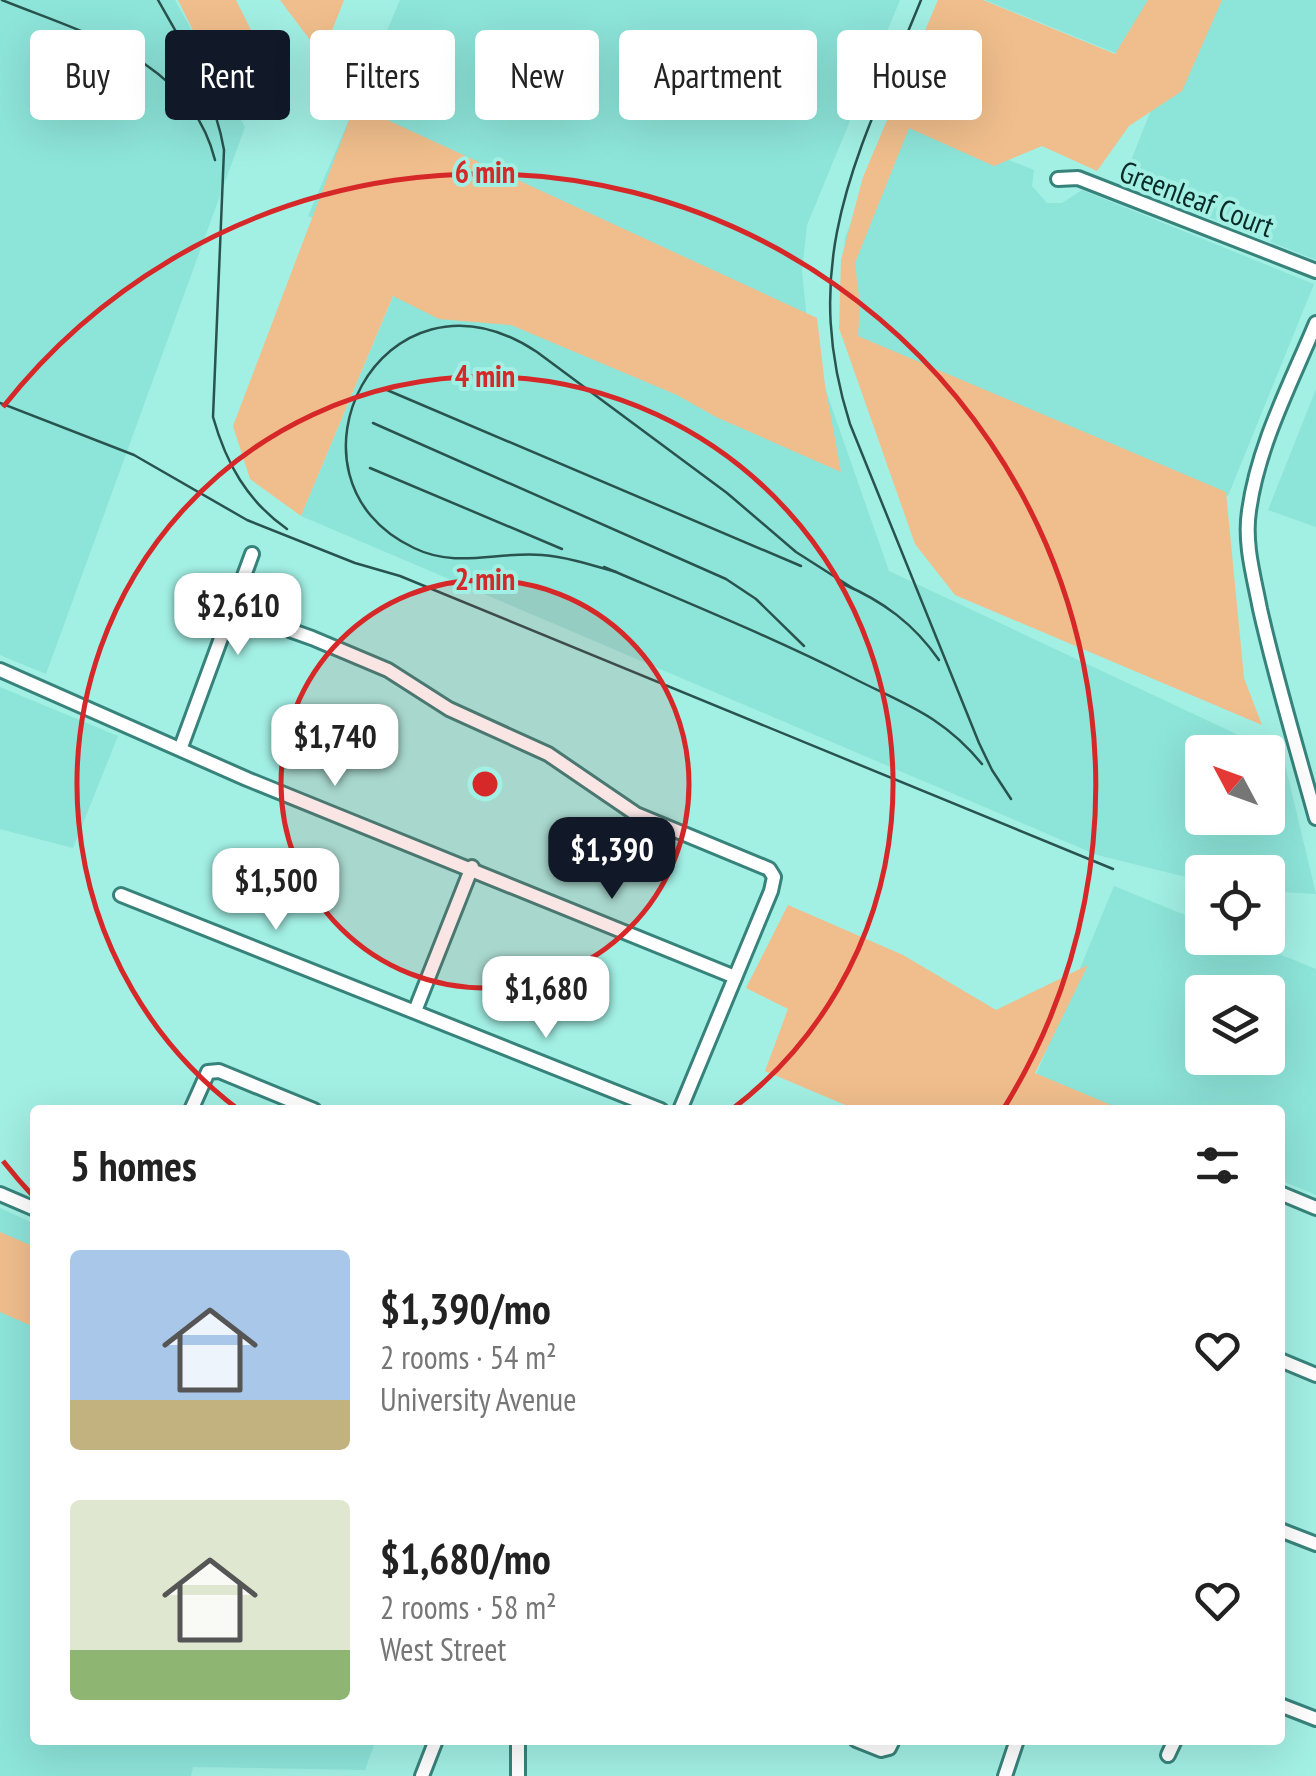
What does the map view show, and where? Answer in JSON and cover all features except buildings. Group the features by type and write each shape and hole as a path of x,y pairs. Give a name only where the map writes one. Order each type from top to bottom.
{"street":[{"name":"Greenleaf Court","path":"1058,179 1078,178 1316,271"},
{"path":"1316,322 1268,438 1248,516 1249,558 1316,818"},
{"path":"181,747 252,554"},
{"path":"233,610 388,670 449,708 548,754 636,814 768,870 774,877 772,891 682,1105"},
{"path":"0,670 247,778 735,976"},
{"path":"415,1011 472,867"},
{"path":"121,896 649,1105"},
{"path":"193,1105 208,1072 219,1071 302,1105"},
{"path":"0,1194 30,1207"},
{"path":"1285,1195 1316,1208"},
{"path":"1285,1362 1316,1375"},
{"path":"1285,1532 1316,1544"},
{"path":"1285,1707 1316,1719"},
{"path":"422,1776 434,1745"},
{"path":"518,1745 518,1776"},
{"path":"868,1745 881,1750 890,1745"},
{"path":"1005,1776 1015,1745"},
{"path":"1168,1754 1172,1745"}],"shaded area":[{"path":"0,0 175,0 192,30 165,30 165,120 241,120 245,127 46,674 0,655"},
{"path":"178,0 236,0 251,30 193,30"},
{"path":"280,0 344,0 332,30 310,30 310,40"},
{"path":"400,0 900,0 888,30 837,30 837,120 850,120 807,225 802,272 818,368 889,571 1238,735 1185,735 1185,835 1285,835 1285,764 1316,894 1285,892 1285,855 1185,855 1185,877 1097,855 301,516 408,261 308,216 349,120 455,120 455,30 387,30"},
{"path":"938,0 983,0 1115,54 1148,0 1222,0 1182,91 1129,126 1097,171 1042,146 994,166 909,128 855,263 860,307 858,336 1226,492 1244,678 1262,725 955,595 915,544 839,328 841,260 863,177 887,120 982,120 982,30 925,30"},
{"path":"985,0 1154,0 1130,59"},
{"path":"1195,0 1316,0 1316,260 1122,183"},
{"path":"349,120 388,120 817,318 841,472 716,417 677,395 511,325 439,319 393,296 301,516 250,479 233,426"},
{"path":"891,120 908,120 1034,170 1032,186 1047,203 1062,203 1082,190 1314,284 1228,496 856,347 843,275 845,238"},
{"path":"1316,389 1316,527 1268,510"},
{"path":"0,687 118,736 73,848 0,829"},
{"path":"1114,886 1185,915 1185,955 1282,955 1316,969 1316,1195 1285,1182 1285,1105 1096,1105 1034,1080"},
{"path":"788,905 903,955 996,1010 1088,965 1035,1073 1111,1105 845,1105 765,1071 788,1009 746,988"},
{"path":"0,1208 30,1222 30,1745 374,1745 365,1770 193,1767 191,1776 0,1776"},
{"path":"0,1232 30,1245 30,1325 0,1312"}],"railway":[{"path":"2,0 100,39 159,74 183,98 202,126 215,160"},
{"path":"158,0 206,91 224,150 213,417 240,480 260,506 287,529"},
{"path":"921,0 858,156 843,206 833,256 830,309 835,364 850,424 979,743 1011,799"},
{"path":"616,572 542,555 462,558 430,554 414,548 371,516 349,474 347,429 362,386 391,351 431,329 481,328 537,352 727,493 796,552 854,589"},
{"path":"387,390 801,566"},
{"path":"0,403 134,455 247,520 355,563 400,576 1113,869"},
{"path":"373,423 726,579 756,599 804,646"},
{"path":"370,468 562,549"},
{"path":"604,567 758,633 904,703 952,733 982,764"},
{"path":"843,584 897,615 939,660"}]}
